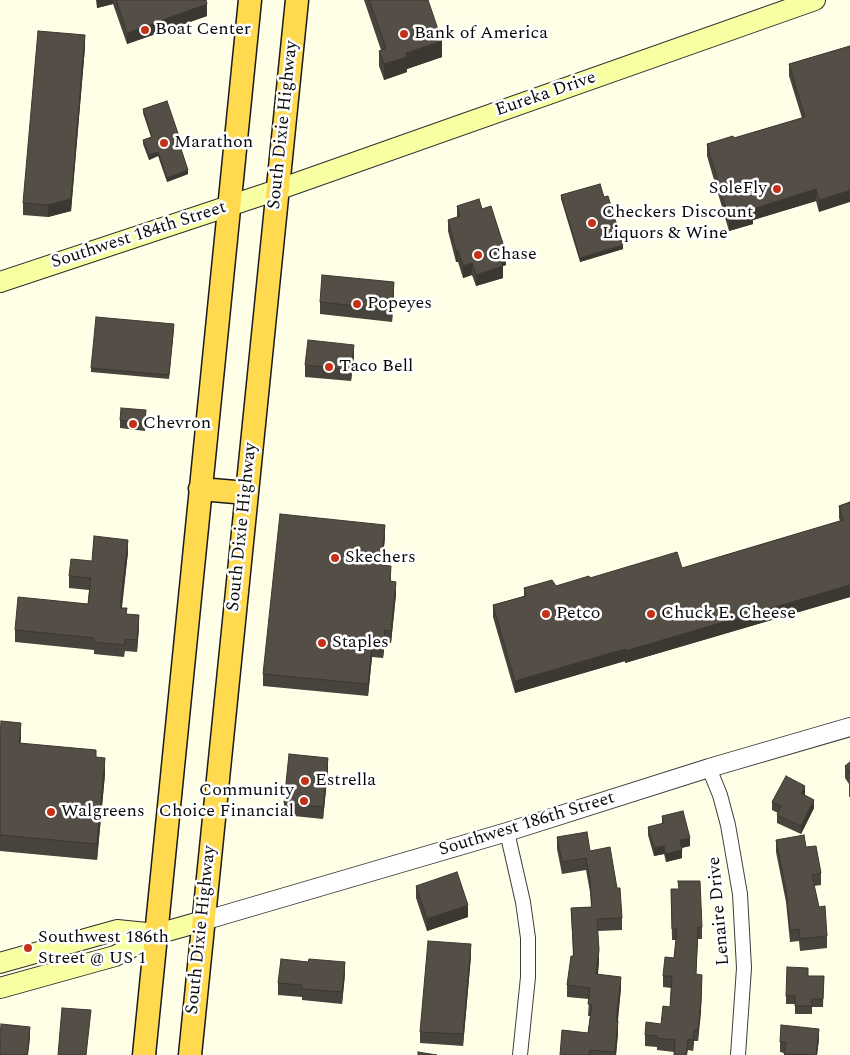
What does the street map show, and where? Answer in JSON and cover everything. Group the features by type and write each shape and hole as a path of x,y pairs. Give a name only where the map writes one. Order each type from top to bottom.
{"highway":[{"path":"144,1055 250,0"},
{"name":"South Dixie Highway","path":"190,1055 297,0"},
{"path":"200,489 247,493"}],"main road":[{"name":"Eureka Drive","path":"277,190 815,0"},
{"name":"Southwest 184th Street","path":"0,282 277,190"},
{"path":"0,988 115,956 156,934 203,921"},
{"path":"0,963 117,930 156,934"}],"street":[{"name":"Southwest 186th Street","path":"203,921 507,832 709,768 850,727"},
{"name":"Lenaire Drive","path":"709,768 720,794 728,825 740,894 744,968 738,1055"},
{"path":"507,832 523,902 528,938 528,977 520,1055"}],"building":[{"name":"Boat Center","path":"116,0 206,0 207,4 127,33"},
{"name":"Bank of America","path":"369,0 428,0 442,41 406,53 407,57 384,64 379,51 386,48"},
{"path":"38,31 85,35 71,199 48,205 23,203"},
{"path":"850,46 850,190 819,200 816,189 753,209 753,212 729,219 707,144 805,117 789,64"},
{"name":"Marathon","path":"167,101 182,145 180,146 188,170 167,178 158,152 149,155 143,140 152,137 143,109"},
{"path":"600,184 604,197 608,196 623,245 580,258 561,195"},
{"name":"Chase","path":"479,199 482,209 491,206 506,253 499,255 503,266 476,275 472,263 463,266 458,250 456,251 448,220 460,216 457,206"},
{"path":"322,275 394,282 392,310 320,302"},
{"name":"Chevron","path":"96,317 174,324 169,375 91,368"},
{"path":"308,340 354,345 351,370 305,365"},
{"path":"121,408 146,410 145,423 120,420"},
{"path":"850,502 850,585 515,681 493,605 526,596 524,588 552,580 556,586 589,576 590,578 677,552 682,568 843,520 839,506"},
{"path":"280,514 385,525 381,565 391,566 390,581 396,582 391,631 385,630 383,646 372,645 368,684 263,674"},
{"path":"94,536 128,540 120,608 127,608 126,614 139,615 137,640 125,639 124,645 94,642 94,638 15,630 18,597 88,604 91,578 69,576 71,559 92,561"},
{"name":"Walgreens","path":"1,721 21,723 19,743 96,750 96,757 105,758 97,844 0,835"},
{"path":"289,754 328,758 323,807 284,803"},
{"path":"850,762 850,773 845,766"},
{"path":"786,776 805,786 801,793 814,800 801,826 777,815 781,806 772,802"},
{"path":"683,811 690,838 680,840 682,850 666,854 664,846 654,848 648,827 664,823 662,816"},
{"path":"587,832 590,851 610,847 617,888 620,888 622,918 597,919 599,950 596,974 621,977 615,1052 590,1050 589,1055 560,1055 562,1030 588,1033 592,1005 588,1004 590,988 567,985 571,956 574,956 571,908 592,907 586,858 562,862 557,837"},
{"path":"804,835 806,847 816,846 821,873 812,875 819,907 825,906 827,936 800,939 799,929 790,930 786,890 776,840"},
{"path":"457,872 468,905 427,919 416,886"},
{"path":"678,881 700,881 702,927 698,927 696,974 702,975 701,1002 698,1030 694,1030 693,1040 688,1039 686,1055 674,1055 675,1040 645,1035 646,1022 661,1024 663,1006 670,1007 672,976 663,976 665,957 674,958 677,929 672,929 671,889 679,889"},
{"path":"428,941 471,944 463,1034 420,1032"},
{"path":"281,959 308,962 309,959 345,962 342,992 302,989 302,985 278,983"},
{"path":"787,967 808,968 808,976 824,976 823,999 812,999 812,1006 795,1006 795,996 786,996"},
{"path":"62,1008 91,1010 86,1055 58,1055"},
{"path":"1,1024 30,1027 27,1055 0,1055"},
{"path":"781,1025 819,1029 816,1055 784,1054 786,1042 780,1042"},
{"path":"418,1052 437,1055 418,1055"}],"place":[{"name":"Boat Center","path":"145,30"},
{"name":"Bank of America","path":"404,34"},
{"name":"Marathon","path":"164,143"},
{"name":"SoleFly","path":"777,189"},
{"name":"Checkers Discount Liquors & Wine","path":"592,223"},
{"name":"Chase","path":"478,255"},
{"name":"Popeyes","path":"357,304"},
{"name":"Taco Bell","path":"329,367"},
{"name":"Chevron","path":"133,424"},
{"name":"Skechers","path":"335,558"},
{"name":"Petco","path":"546,614"},
{"name":"Chuck E. Cheese","path":"651,614"},
{"name":"Staples","path":"322,643"},
{"name":"Estrella","path":"305,781"},
{"name":"Community Choice Financial","path":"304,801"},
{"name":"Walgreens","path":"51,812"},
{"name":"Southwest 186th Street @ US 1","path":"28,948"}]}
